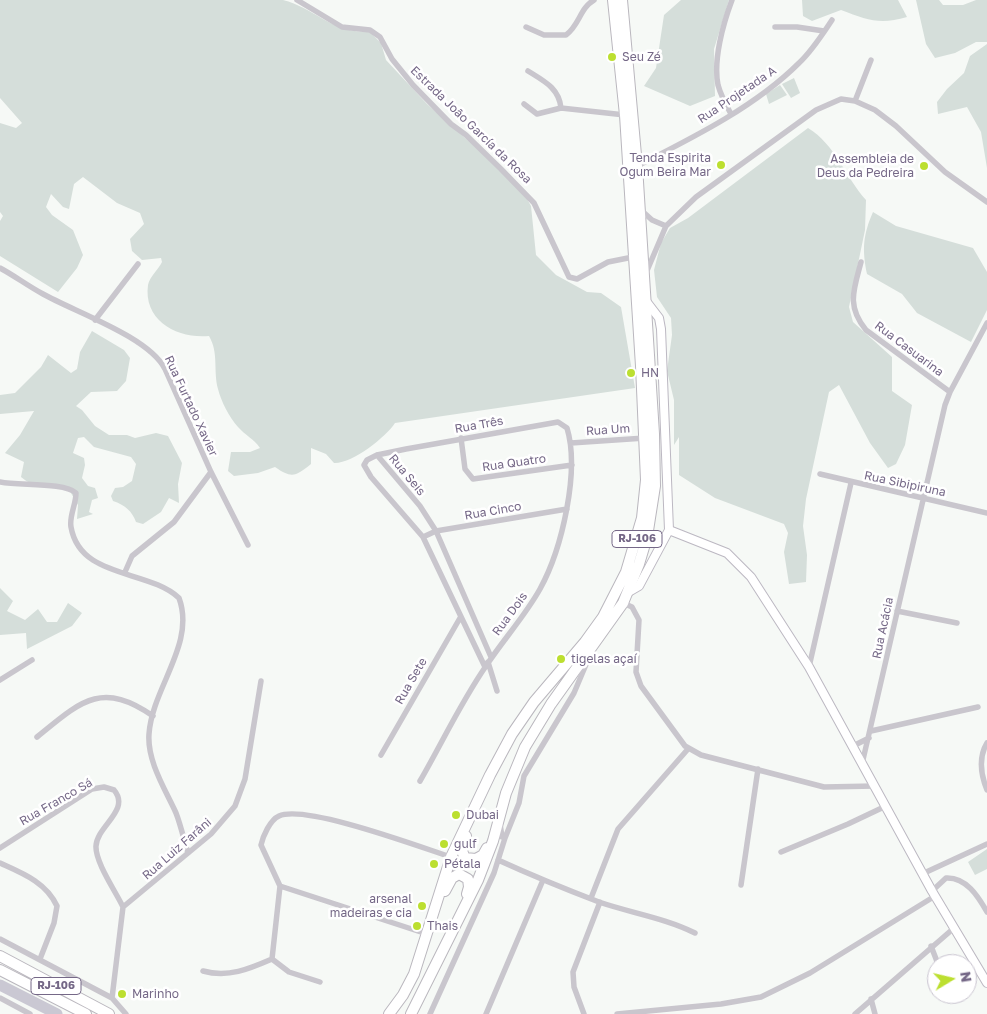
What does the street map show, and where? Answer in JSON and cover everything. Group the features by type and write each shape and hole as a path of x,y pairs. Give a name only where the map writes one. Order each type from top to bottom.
{"highway":[{"name":"RJ-106","path":"389,1014 408,987 451,857 490,775 529,708 595,629 626,572 639,532 646,494 645,438 625,115 613,0"},
{"name":"RJ-106","path":"411,1014 500,838 500,820 506,793 526,747 551,704 622,603 647,537 655,486 637,166 622,0"},
{"path":"526,747 515,760 483,854 472,860 465,858 462,851 467,833 523,726 529,708"},
{"path":"408,987 416,979 425,958 447,883 455,875 464,875 469,883 468,893 424,982 423,993"},
{"name":"RJ-106","path":"0,956 109,1014"},
{"name":"RJ-106","path":"0,970 86,1014"}],"main road":[{"path":"627,593 639,586 669,530 661,329 659,318 646,301"},
{"path":"669,530 715,547 736,560 751,578 809,667 933,894 987,983"}],"street":[{"name":"Estrada João García da Rosa","path":"297,0 342,27 370,30 380,37 392,59 413,85 451,124 466,135 501,168 534,203 569,277 577,279 608,262 633,257"},
{"path":"526,27 544,35 566,35 575,27 584,8 594,0"},
{"path":"732,0 721,41 717,75 722,98 732,114"},
{"name":"Rua Projetada A","path":"637,166 732,114 799,64 832,20"},
{"path":"775,27 797,27 824,31"},
{"path":"855,101 871,60"},
{"path":"528,71 554,89 559,96 561,108"},
{"path":"644,279 656,246 666,226 696,197 816,110 841,100 855,101 874,110 896,126 945,172 987,202"},
{"path":"524,104 537,114 561,108 625,115"},
{"path":"639,207 646,216 666,226"},
{"name":"Rua Casuarina","path":"861,262 853,304 860,323 866,330 950,392"},
{"path":"96,320 138,264"},
{"name":"Rua Furtado Xavier","path":"0,268 41,293 149,349 162,362 211,472 248,545"},
{"name":"Rua Casuarina","path":"924,497 934,450 950,392 987,323"},
{"name":"Rua Três","path":"377,455 460,438 558,422 567,428 571,443"},
{"name":"Rua Quatro","path":"460,438 465,469 473,478 572,464"},
{"name":"Rua Um","path":"571,443 645,438"},
{"name":"Rua Dois","path":"420,781 488,662 540,588 549,569 567,509 572,464 571,443"},
{"name":"Rua Seis","path":"488,662 460,618 423,538 365,470 364,465 367,460 377,455 420,506 436,531 488,662 497,691"},
{"path":"125,572 132,556 174,522 211,472"},
{"name":"Rua Sibipiruna","path":"820,474 850,483 924,497 987,513"},
{"path":"0,482 18,485 63,486 72,489 76,493 76,505 71,525 81,548 96,563 125,572 179,598 182,607 181,637 153,716 149,734 152,757 176,815 188,853"},
{"path":"809,667 850,483"},
{"name":"Rua Acácia","path":"862,764 924,497"},
{"name":"Rua Cinco","path":"423,538 436,531 567,509"},
{"path":"622,603 632,607 639,620 636,672 641,686 688,749 701,755 824,787 875,786"},
{"path":"897,611 958,623"},
{"name":"Rua Sete","path":"380,755 460,618"},
{"path":"430,1014 498,860 500,838 519,803 524,776 574,693 592,648"},
{"path":"0,680 32,660"},
{"name":"Rua Luiz Farâni","path":"123,907 225,820 241,794 261,681"},
{"path":"37,737 77,708 101,697 129,701 153,716"},
{"path":"871,731 978,707"},
{"path":"853,746 869,738"},
{"path":"987,743 981,764 981,774 987,790"},
{"path":"591,898 618,828 688,749"},
{"path":"741,885 758,769"},
{"name":"Rua Franco Sá","path":"0,848 92,789 104,787 114,790 118,798 118,809 100,834 96,846 103,869 123,907"},
{"path":"781,852 842,827 886,806"},
{"path":"272,959 280,886 270,868 261,845 271,824 280,815 307,815 350,824 451,857"},
{"path":"922,874 987,844"},
{"path":"498,860 600,902 665,921 695,933"},
{"path":"0,863 35,880 46,889 57,906 54,923 40,959"},
{"path":"617,1014 658,1008 721,1004 761,997 810,973 933,894 944,879 957,879 978,896 987,912"},
{"path":"486,1014 543,880"},
{"path":"280,886 427,934"},
{"path":"584,1014 574,987 574,972 600,902"},
{"path":"112,998 123,907"},
{"path":"855,1014 954,928"},
{"path":"0,939 112,998 126,1014"},
{"path":"931,946 934,954"},
{"path":"203,971 228,974 251,968 272,959"},
{"path":"272,959 289,972 320,982"},
{"path":"0,998 30,1014"},
{"path":"872,999 875,1014"}],"shaded area":[{"path":"0,0 283,0 345,29 369,31 381,43 386,60 427,104 491,161 526,197 531,206 536,255 556,275 587,292 601,293 621,307 635,388 395,423 391,429 368,449 341,462 334,463 326,454 311,448 311,464 298,473 286,473 275,467 258,473 234,476 228,471 231,452 250,452 260,448 238,427 223,404 217,382 214,349 209,336 197,336 175,331 157,318 151,309 148,298 148,285 162,262 161,258 142,260 132,251 130,239 144,224 140,213 117,203 83,177 74,184 69,209 63,207 51,194 46,207 52,215 73,230 83,255 77,268 58,292 0,256 0,221 3,216 0,212 0,123 16,128 22,123 0,98"},
{"path":"681,0 729,0 714,49 715,96 690,106 644,86 656,68 664,15"},
{"path":"802,0 898,0 907,17 881,21 841,10 812,21 803,16"},
{"path":"916,0 939,0 943,5 963,5 976,0 987,0 987,42 976,42 955,53 935,58 926,44"},
{"path":"987,44 987,168 981,132 967,107 938,114 937,102 947,89 964,73 970,56"},
{"path":"794,78 800,93 791,98 782,84"},
{"path":"780,85 787,95 769,104 766,94"},
{"path":"808,128 826,143 866,200 865,230 849,307 853,322 892,357 892,391 912,405 905,445 896,464 888,468 870,443 839,385 829,392 806,499 803,526 807,555 806,582 789,584 784,552 788,533 784,524 715,498 679,475 679,437 674,445 674,400 667,371 672,335 671,318 657,297 654,270 661,243 670,228 688,218"},
{"path":"873,212 896,226 973,248 987,272 987,310 971,342 917,313 902,294 867,274 864,242"},
{"path":"92,331 124,350 130,358 126,381 117,391 91,392 76,406 82,410 95,426 109,435 127,435 135,438 156,433 168,436 182,463 178,484 179,503 169,498 161,512 143,524 136,522 130,512 121,504 113,501 111,496 115,488 123,487 132,481 136,464 131,457 94,447 84,437 78,438 73,453 84,458 85,465 82,478 88,486 95,488 98,498 92,500 89,512 93,514 77,519 78,505 68,488 43,487 26,481 21,477 24,462 5,453 20,435 34,411 0,414 0,395 15,393 41,367 48,355 71,373 77,369 80,352"},
{"path":"0,588 13,601 7,611 25,620 38,609 47,622 57,622 68,603 82,613 72,626 27,649 26,633 0,635"},
{"path":"987,849 987,869 975,875 968,862"}],"waterway":[{"path":"0,985 57,1014"}],"place":[{"name":"Seu Zé","path":"612,57"},
{"name":"Tenda Espirita Ogum Beira Mar","path":"721,165"},
{"name":"Assembleia de Deus da Pedreira","path":"924,166"},
{"name":"HN","path":"631,373"},
{"name":"tigelas açaí","path":"561,659"},
{"name":"Dubai","path":"456,815"},
{"name":"gulf","path":"444,844"},
{"name":"Pétala","path":"434,864"},
{"name":"arsenal madeiras e cia","path":"422,906"},
{"name":"Thais","path":"417,926"},
{"name":"Marinho","path":"122,994"}]}
